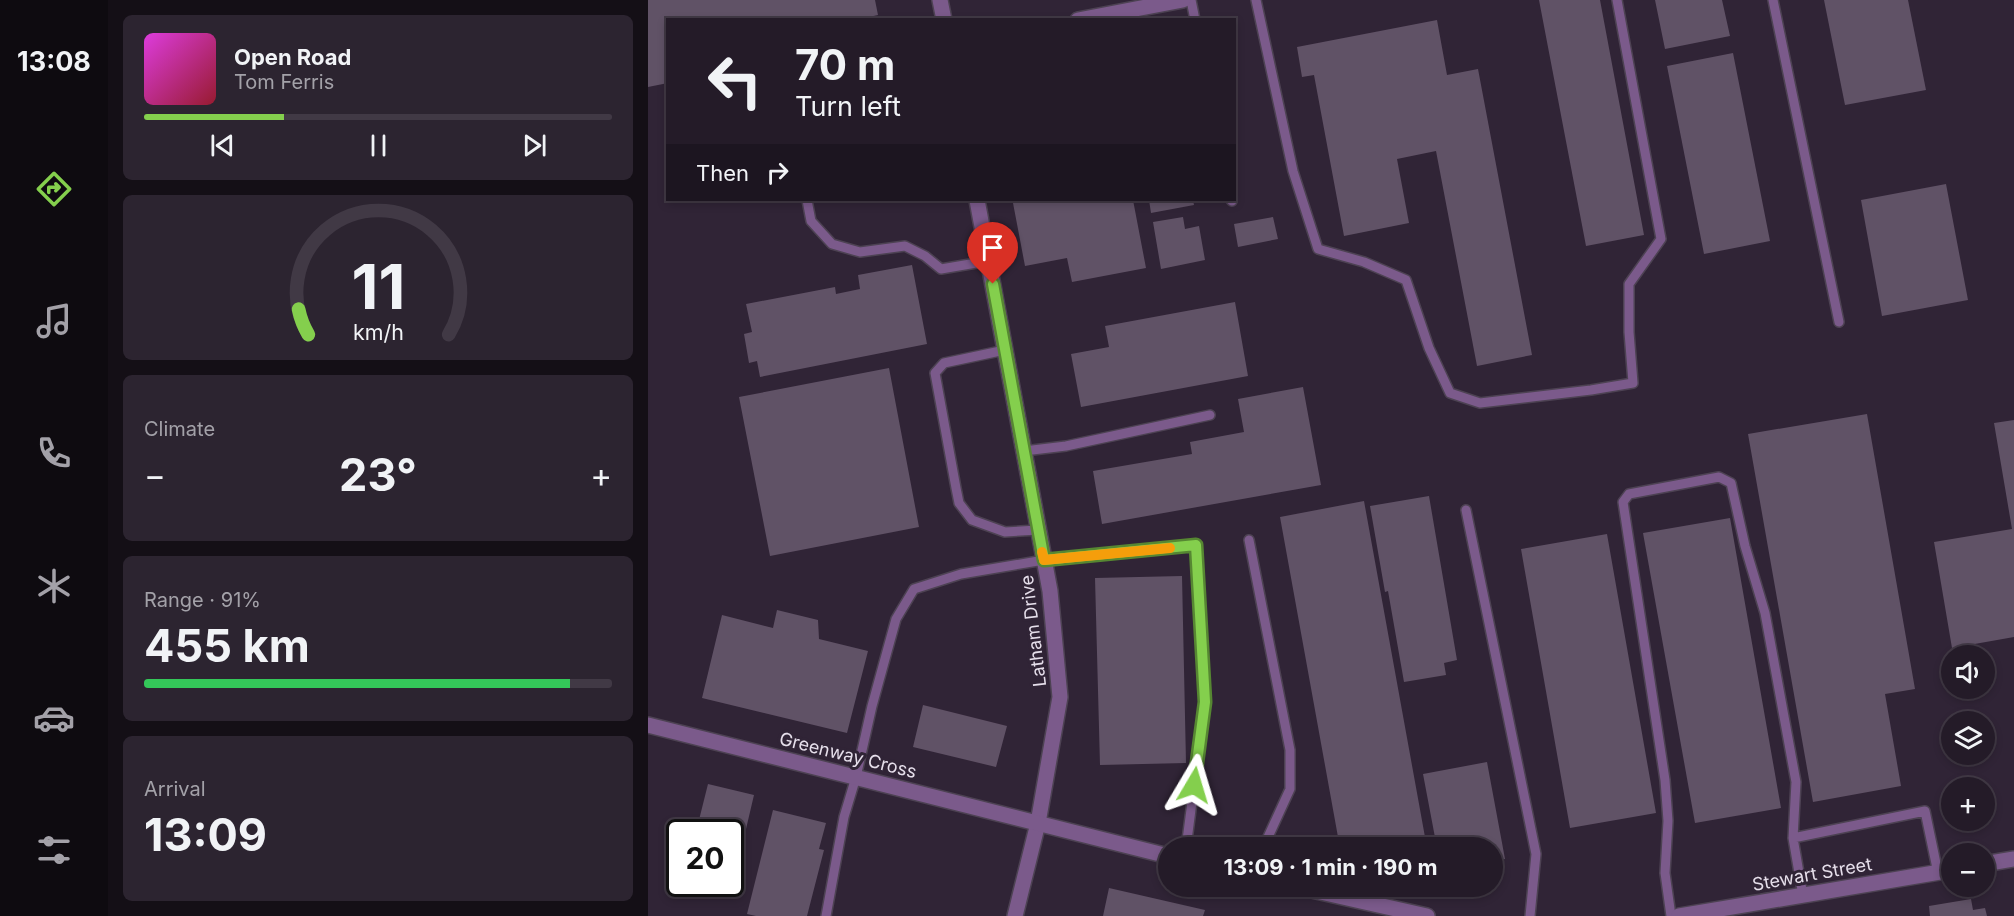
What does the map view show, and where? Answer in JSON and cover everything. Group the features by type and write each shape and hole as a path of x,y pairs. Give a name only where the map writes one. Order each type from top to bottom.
{"street":[{"path":"940,0 944,18"},
{"path":"1088,18 1183,0"},
{"name":"Latham Drive","path":"977,201 1050,591 1060,697 1038,823 1015,916"},
{"name":"Greenway Cross","path":"648,725 1038,823"},
{"path":"1038,823 1158,853"},
{"path":"1995,862 2014,859"},
{"name":"Stewart Street","path":"1678,916 1941,872"},
{"path":"1334,897 1385,911 1427,916"}],"lane":[{"path":"1191,0 1195,18"},
{"path":"1256,0 1293,171 1318,249 1364,262 1406,280 1429,348 1450,393 1480,403 1592,390 1634,382 1629,332 1629,284 1662,239 1617,0"},
{"path":"1773,0 1839,322"},
{"path":"807,201 811,220 832,244 860,252 905,246 925,256 941,269 988,261"},
{"path":"1005,350 944,363 935,373 957,495 959,502 972,520 1005,532 1038,530"},
{"path":"1024,451 1066,446 1210,415"},
{"path":"1671,916 1665,873 1668,821 1665,780 1623,502 1629,494 1719,477 1731,483 1745,546 1765,613 1796,782 1793,838 1803,896"},
{"path":"1466,510 1536,854 1530,916"},
{"path":"1249,540 1290,750 1290,789 1268,837"},
{"path":"826,916 844,817 896,619 914,590 961,574 1044,560 1196,545 1205,702 1187,837"},
{"path":"1793,838 1925,811 1941,859"}],"building":[{"path":"648,0 875,0 878,15 865,18 666,18 666,83 648,87"},
{"path":"1539,0 1600,0 1644,235 1586,246"},
{"path":"1655,0 1722,0 1730,36 1665,49"},
{"path":"1824,0 1908,0 1926,90 1845,105"},
{"path":"1437,20 1447,75 1478,69 1532,355 1477,366 1436,151 1397,159 1409,223 1344,236 1314,75 1302,77 1297,47"},
{"path":"1733,53 1770,241 1704,254 1667,66"},
{"path":"1946,184 1968,300 1882,316 1861,200"},
{"path":"1025,201 1133,201 1146,268 1072,282 1067,258 1025,266 1013,203"},
{"path":"1149,201 1193,201 1194,205 1151,213"},
{"path":"1183,217 1185,229 1199,226 1205,260 1161,269 1153,222"},
{"path":"1273,217 1278,239 1238,247 1234,224"},
{"path":"912,265 927,344 760,377 757,361 749,363 744,334 752,332 746,304 835,287 836,294 860,289 858,275"},
{"path":"1235,302 1248,376 1081,407 1071,354 1109,347 1105,326"},
{"path":"889,368 919,527 770,556 739,397"},
{"path":"1303,387 1321,485 1102,524 1093,471 1192,454 1190,442 1244,432 1238,399"},
{"path":"1867,414 1915,689 1885,694 1901,786 1813,802 1748,434"},
{"path":"2014,420 2014,637 1969,645 1951,645 1934,542 2012,529 1994,423"},
{"path":"1429,496 1457,660 1444,663 1446,675 1404,682 1370,506"},
{"path":"1364,501 1425,837 1338,837 1280,517"},
{"path":"1730,518 1781,808 1695,823 1643,533"},
{"path":"1607,534 1656,813 1570,828 1521,549"},
{"path":"1182,576 1186,763 1100,765 1095,578"},
{"path":"777,610 818,620 819,639 868,651 847,733 702,698 722,615 773,628"},
{"path":"923,705 1007,726 996,767 913,747"},
{"path":"1487,762 1501,837 1435,837 1423,774"},
{"path":"708,784 754,795 744,838 744,819 699,819"},
{"path":"773,810 826,823 819,849 824,850 807,916 747,914"},
{"path":"1109,888 1205,910 1203,916 1103,916"},
{"path":"1971,899 1973,910 1985,908 1987,916 1930,916 1929,906"}],"slow traffic":[{"path":"1042,552 1044,560 1170,548"}],"route":[{"path":"993,284 1044,560 1196,545 1205,702 1194,785"}]}
